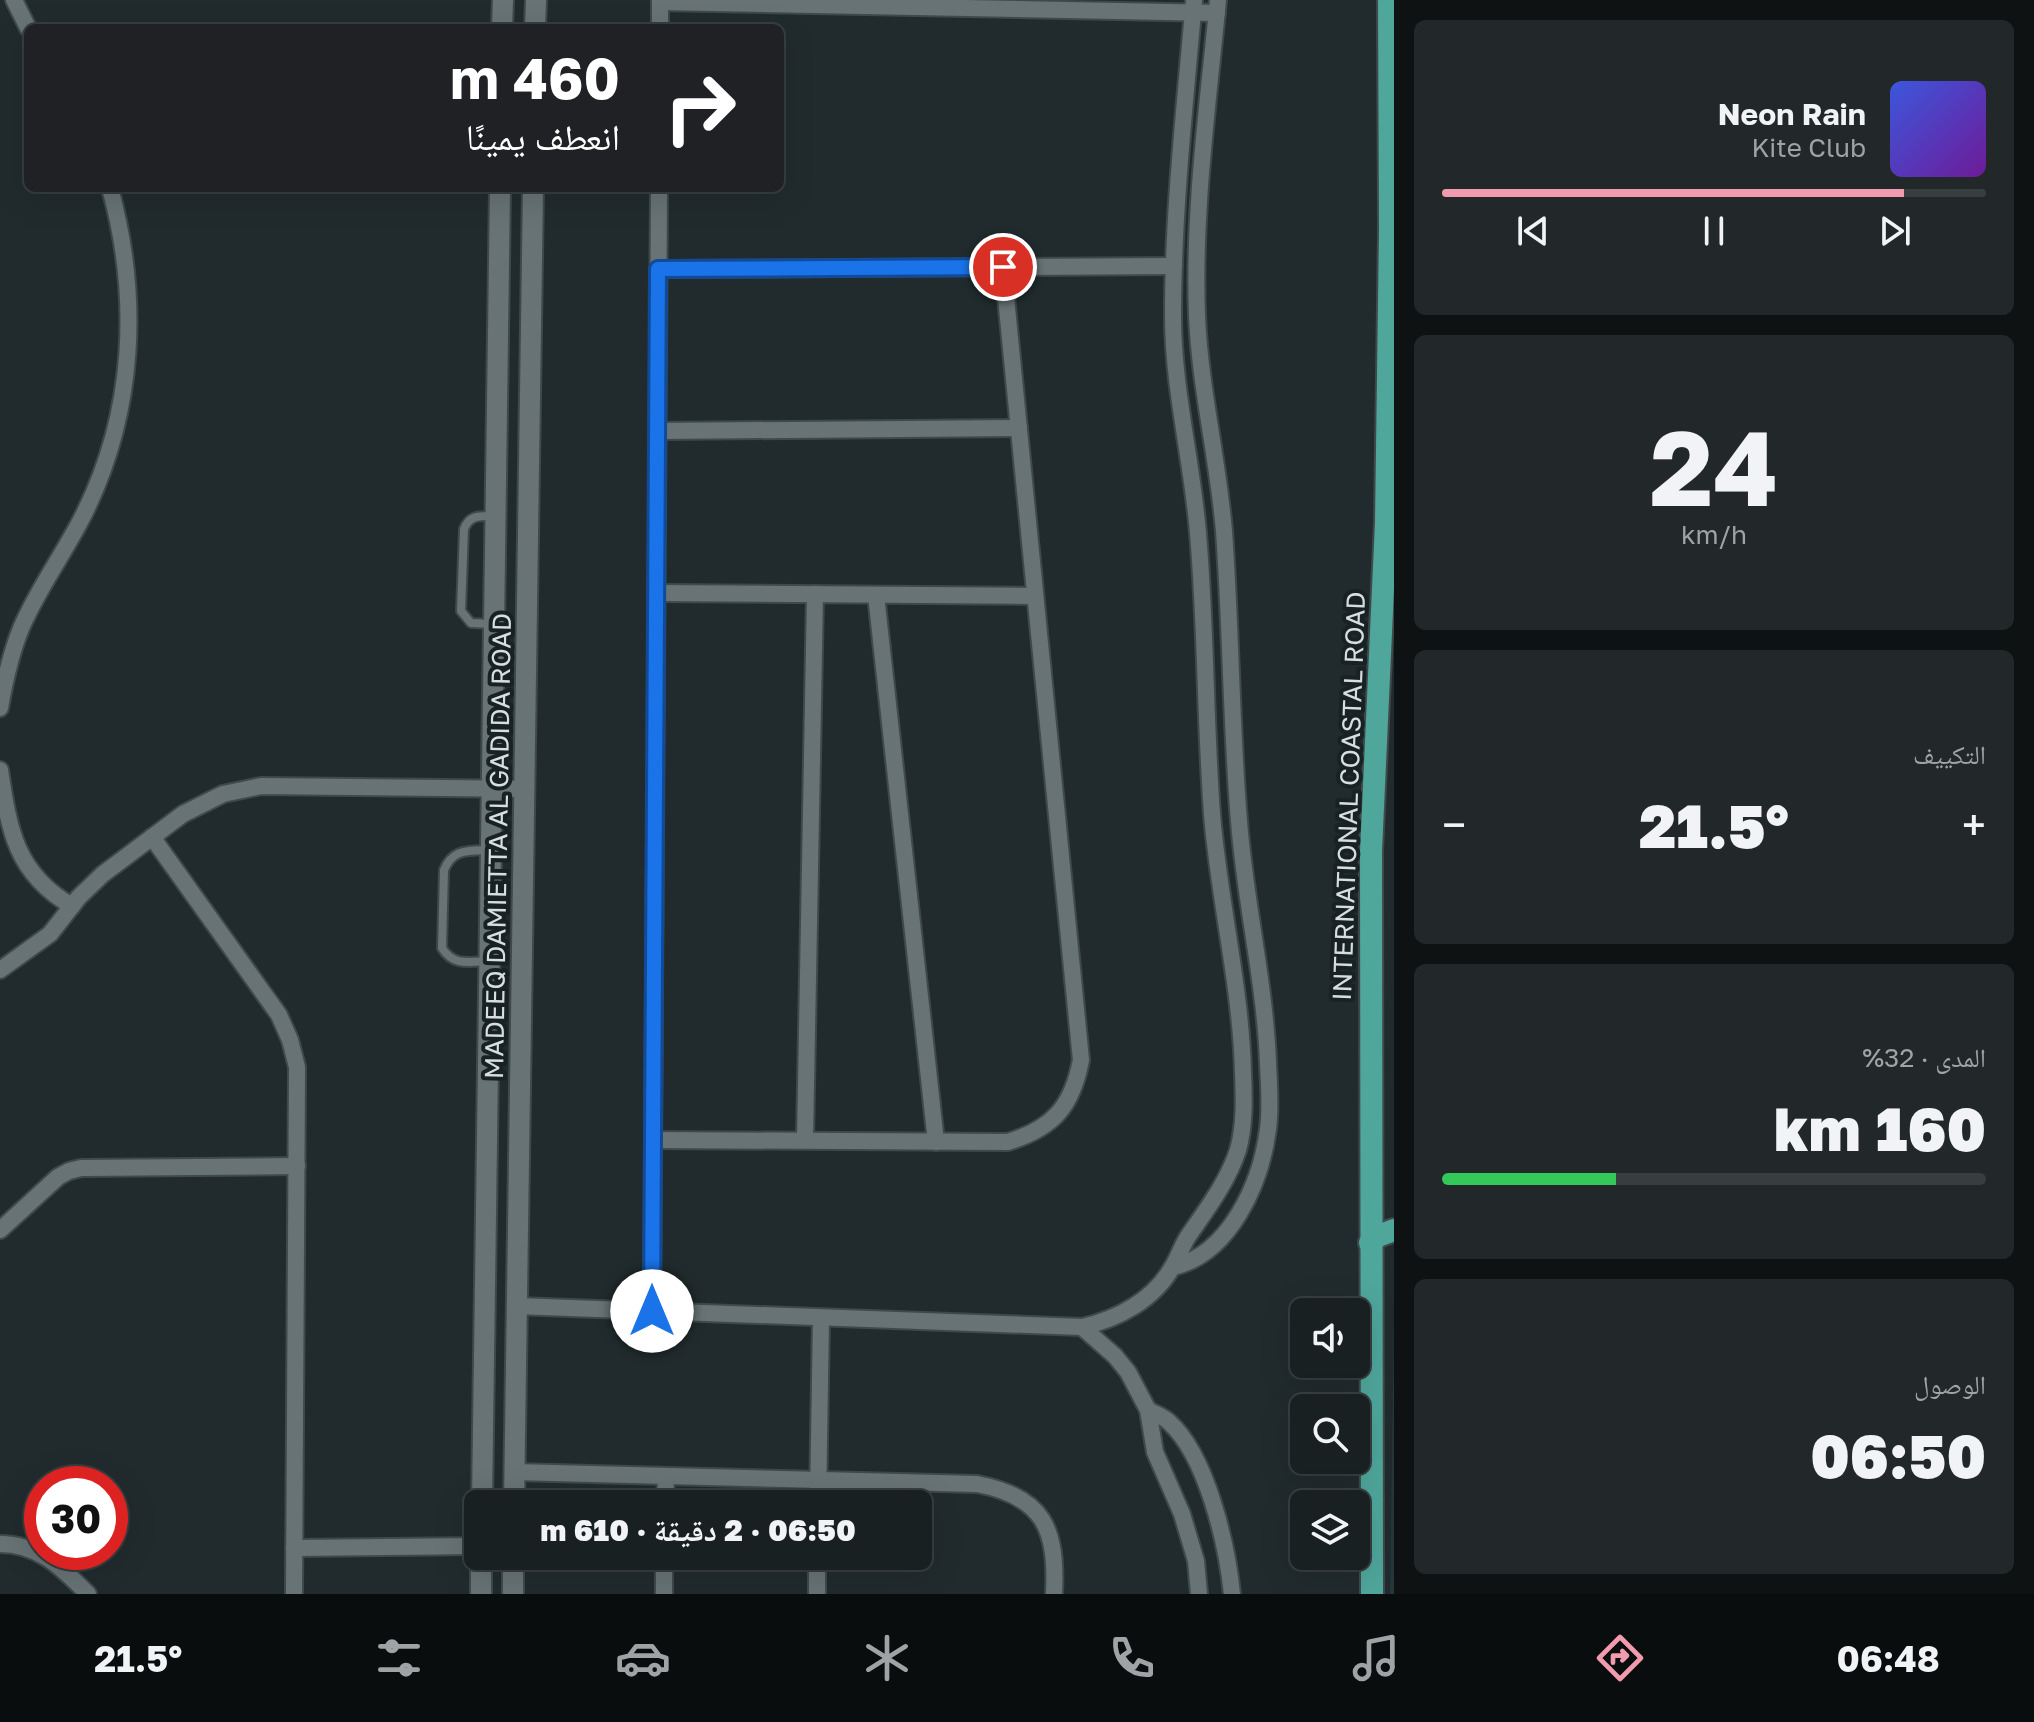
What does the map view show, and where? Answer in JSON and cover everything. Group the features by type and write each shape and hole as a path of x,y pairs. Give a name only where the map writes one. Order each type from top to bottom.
{"highway":[{"name":"INTERNATIONAL COASTAL ROAD","path":"1372,1594 1371,851 1385,536 1390,229 1389,0"},
{"path":"1370,1206 1394,1216"},
{"path":"1370,1243 1394,1230"}],"street":[{"path":"14,0 26,24"},
{"path":"502,24 503,0"},
{"path":"535,24 536,0"},
{"path":"660,24 660,1 1218,7 1198,230 1197,316 1204,401 1223,527 1239,827 1264,998 1269,1127 1263,1156 1241,1208 1213,1246 1188,1264 1173,1267"},
{"path":"517,1306 1082,1327 1104,1322 1134,1307 1159,1285 1173,1267 1187,1237 1228,1173 1238,1150 1243,1123 1238,1000 1214,830 1198,530 1178,391 1173,319 1174,266 1194,6"},
{"path":"0,708 15,644 33,603 94,492 111,443 123,393 129,341 128,289 122,238 111,192"},
{"name":"MADEEQ DAMIETTA AL GADIDA ROAD","path":"482,1490 500,192"},
{"name":"MADEEQ DAMIETTA AL GADIDA ROAD","path":"514,1490 533,192"},
{"path":"652,1311 659,192"},
{"path":"658,269 1174,266"},
{"path":"653,1140 1008,1142 1030,1135 1050,1123 1066,1105 1076,1083 1081,1060 1003,267"},
{"path":"657,431 1019,428"},
{"path":"656,593 1035,596"},
{"path":"805,1140 815,594"},
{"path":"876,595 936,1142"},
{"path":"0,770 5,802 22,858 43,886 72,906"},
{"path":"0,970 50,934 103,874 196,807 223,794 248,788 525,789"},
{"path":"152,837 271,1003 285,1027 294,1053 298,1081 294,1594"},
{"path":"0,1230 58,1177 81,1168 297,1166"},
{"path":"819,1490 821,1318"},
{"path":"1082,1327 1128,1372 1148,1410 1155,1452 1182,1514 1196,1561 1199,1594"},
{"path":"1148,1410 1167,1419 1180,1434 1202,1476 1213,1501 1228,1554 1232,1594"},
{"path":"514,1472 977,1484 1007,1489 1032,1506 1049,1530 1056,1559 1054,1594"},
{"path":"666,1476 666,1490"},
{"path":"0,1544 24,1547 47,1557 88,1594"},
{"path":"294,1548 464,1546"},
{"path":"481,1570 481,1594"},
{"path":"513,1570 513,1594"},
{"path":"664,1570 664,1594"},
{"path":"817,1570 817,1594"}],"lane":[{"path":"494,624 471,623 461,611 464,529 474,516 496,516"},
{"path":"489,961 458,962 448,957 442,948 446,864 460,851 491,850"}],"shaded area":[{"path":"1394,1318 1394,1594 1390,1594"}],"route":[{"path":"652,1311 658,269 1003,267"}]}
